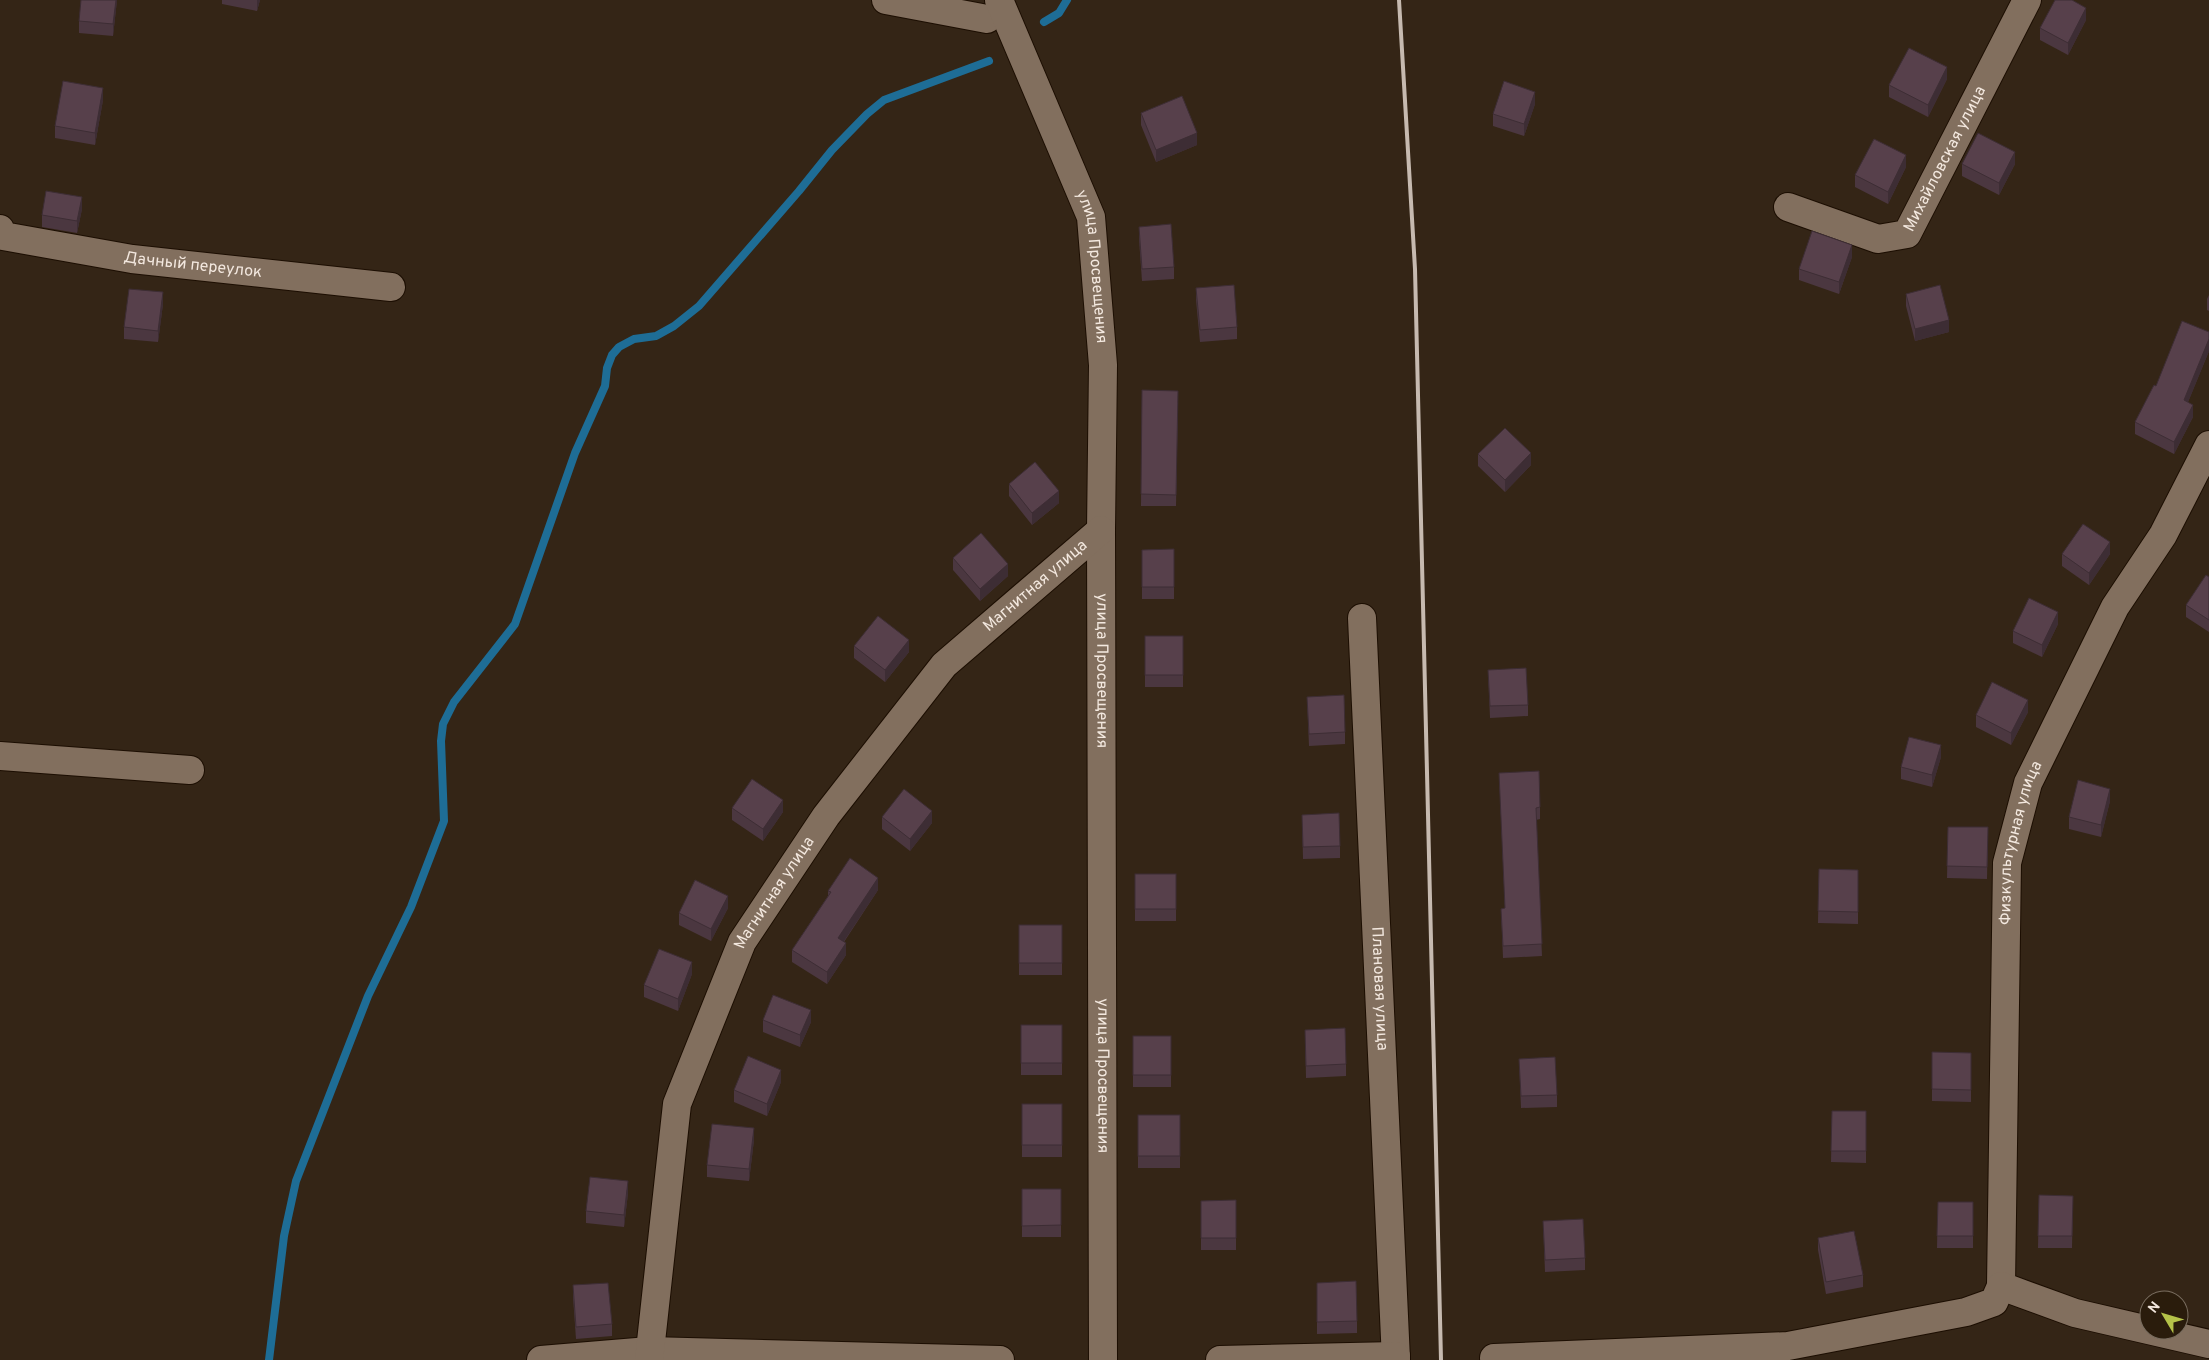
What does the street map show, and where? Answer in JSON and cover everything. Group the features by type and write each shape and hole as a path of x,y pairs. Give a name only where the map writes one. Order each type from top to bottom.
{"street":[{"path":"886,0 993,9"},
{"name":"Михайловская улица","path":"1788,208 1878,239 1907,234 2027,0"},
{"name":"улица Просвещения","path":"993,9 1091,217 1103,365 1101,530 1103,1360"},
{"name":"Дачный переулок","path":"1,241 132,259 390,287"},
{"name":"Физкультурная улица","path":"2001,1286 2007,863 2028,783 2115,607 2164,535 2209,445"},
{"name":"Магнитная улица","path":"649,1356 677,1104 742,942 826,816 944,665 1101,530"},
{"name":"Плановая улица","path":"1362,618 1396,1358"},
{"path":"0,756 190,770"},
{"path":"1494,1358 1788,1346 1966,1312 1994,1302 2001,1286 2075,1314 2209,1344"},
{"path":"541,1360 649,1356 1000,1360"},
{"path":"1220,1360 1396,1358"}],"building":[{"path":"81,0 116,0 113,24 79,21"},
{"path":"2055,0 2072,0 2086,8 2068,43 2040,28"},
{"path":"1909,48 1947,67 1928,105 1889,85"},
{"path":"63,81 103,88 95,133 55,126"},
{"path":"1504,81 1535,92 1524,124 1493,114"},
{"path":"1182,96 1197,133 1156,150 1141,113"},
{"path":"1978,133 2015,152 1999,183 1962,164"},
{"path":"1874,139 1906,155 1888,192 1855,175"},
{"path":"46,191 82,197 77,221 42,215"},
{"path":"1171,224 1174,267 1142,269 1139,227"},
{"path":"1812,231 1852,245 1839,282 1799,269"},
{"path":"1234,285 1237,327 1200,330 1196,288"},
{"path":"1940,285 1949,320 1915,329 1906,294"},
{"path":"129,289 163,292 158,331 124,327"},
{"path":"2182,321 2209,332 2209,339 2184,400 2193,405 2174,442 2135,422 2154,385 2156,386"},
{"path":"1142,390 1178,391 1176,495 1141,494"},
{"path":"1505,428 1531,453 1505,480 1478,454"},
{"path":"1035,462 1059,491 1032,513 1009,484"},
{"path":"2083,524 2110,542 2089,573 2062,554"},
{"path":"981,533 1008,564 980,589 953,558"},
{"path":"1174,549 1174,587 1142,587 1142,550"},
{"path":"2206,575 2209,577 2209,620 2186,605"},
{"path":"2029,598 2058,612 2042,645 2013,631"},
{"path":"878,616 909,640 885,670 854,646"},
{"path":"1145,636 1183,636 1183,675 1145,675"},
{"path":"1526,668 1528,705 1490,706 1488,670"},
{"path":"1992,682 2028,700 2011,733 1976,715"},
{"path":"1344,695 1345,732 1309,734 1307,697"},
{"path":"1909,737 1941,745 1932,775 1901,767"},
{"path":"1539,771 1540,807 1536,808 1542,944 1503,946 1501,909 1505,908 1499,773"},
{"path":"752,779 783,800 763,829 732,808"},
{"path":"2078,780 2110,789 2101,825 2069,817"},
{"path":"904,789 932,811 910,839 882,817"},
{"path":"1339,813 1340,846 1303,847 1302,815"},
{"path":"1948,827 1988,827 1987,867 1947,866"},
{"path":"850,858 878,878 838,938 846,943 827,972 792,950 831,892 828,891"},
{"path":"1819,869 1858,870 1858,912 1818,911"},
{"path":"1135,874 1176,874 1176,909 1135,909"},
{"path":"695,880 728,896 711,929 679,913"},
{"path":"1019,925 1062,925 1062,963 1019,963"},
{"path":"659,949 692,962 678,999 644,985"},
{"path":"773,995 811,1010 800,1035 763,1020"},
{"path":"1021,1025 1062,1025 1062,1063 1021,1063"},
{"path":"1345,1028 1346,1064 1306,1066 1305,1030"},
{"path":"1133,1036 1171,1036 1171,1075 1133,1075"},
{"path":"1932,1052 1971,1053 1971,1090 1932,1089"},
{"path":"748,1056 781,1070 767,1104 734,1090"},
{"path":"1555,1057 1557,1095 1521,1096 1519,1059"},
{"path":"1022,1104 1062,1104 1062,1145 1022,1145"},
{"path":"1832,1111 1866,1111 1866,1151 1831,1151"},
{"path":"1138,1115 1180,1115 1180,1156 1138,1156"},
{"path":"712,1124 754,1128 749,1169 707,1165"},
{"path":"590,1177 628,1181 624,1215 586,1211"},
{"path":"1022,1189 1061,1189 1061,1225 1022,1226"},
{"path":"2039,1195 2073,1196 2072,1236 2038,1236"},
{"path":"1236,1200 1236,1238 1201,1238 1201,1201"},
{"path":"1938,1202 1973,1202 1973,1236 1937,1236"},
{"path":"1583,1219 1585,1258 1545,1260 1543,1221"},
{"path":"1854,1231 1863,1275 1826,1282 1818,1238"},
{"path":"1356,1281 1357,1321 1317,1322 1317,1283"},
{"path":"608,1283 612,1324 576,1327 573,1285"}],"waterway":[{"path":"1044,22 1059,13 1067,0"},
{"path":"269,1360 284,1236 296,1181 368,996 411,907 444,821 441,741 443,724 454,702 515,624 575,453 605,386 607,368 612,355 619,347 634,339 656,336 674,326 699,306 832,150 867,114 884,100 989,61"}],"railway":[{"path":"1399,0 1415,269 1441,1360"}]}
